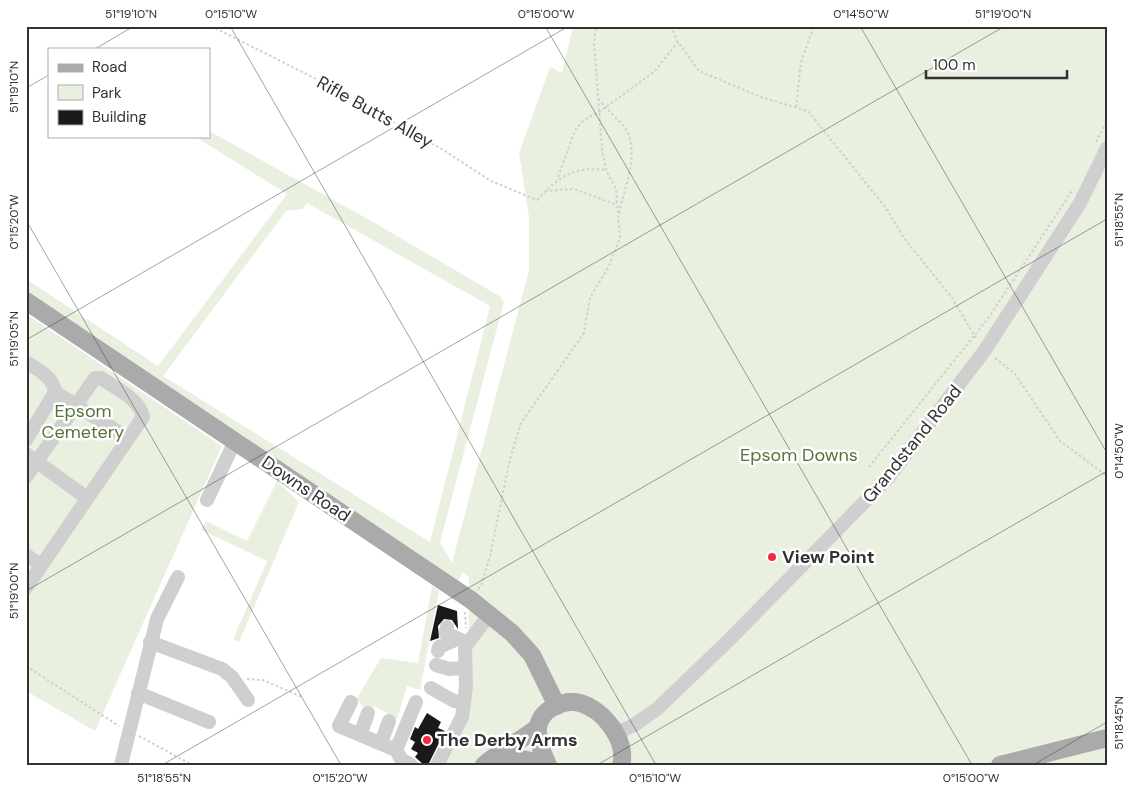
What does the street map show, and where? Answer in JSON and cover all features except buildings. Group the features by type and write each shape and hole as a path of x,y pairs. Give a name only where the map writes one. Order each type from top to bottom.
{"main road":[{"name":"Downs Road","path":"26,301 471,600 512,633 532,655 557,706"},
{"path":"547,765 541,751 538,727 542,718 565,702 581,703 601,716 617,733 624,756 621,765"},
{"path":"485,764 538,727"},
{"path":"1000,765 1107,738"},
{"path":"485,764 506,758 523,758 547,765"}],"street":[{"name":"Grandstand Road","path":"617,733 634,725 657,709 729,640 888,478 985,350 1080,203 1101,147"},
{"path":"26,362 47,375 54,383 55,392 26,440"},
{"path":"26,477 32,457 77,403 95,378 101,378 136,402 141,408 142,417 26,588"},
{"path":"55,392 77,403 128,438"},
{"path":"207,500 235,441"},
{"path":"32,457 87,498"},
{"path":"26,555 41,565"},
{"path":"121,765 150,642 157,619 178,577"},
{"path":"438,651 439,647 465,640 489,615"},
{"path":"447,627 446,633 465,640"},
{"path":"437,765 462,717 465,640"},
{"path":"150,642 222,669 232,677 248,700"},
{"path":"436,665 449,669 464,668"},
{"path":"431,688 454,701 464,702"},
{"path":"138,693 209,722"},
{"path":"351,702 339,726 396,750 401,759 411,765"},
{"path":"396,750 416,702"},
{"path":"360,735 368,713"},
{"path":"381,743 389,721"}],"path":[{"name":"Rifle Butts Alley","path":"211,26 330,86 446,152 491,181 537,200 545,191"},
{"path":"465,640 464,614 482,583 510,459 521,423 584,333 590,298 609,266 620,238 619,205 616,189 606,170 602,149 594,42 596,26"},
{"path":"671,26 678,42 699,71 760,96 808,111 886,208 904,238 952,298 973,335 985,350 1016,374 1060,441 1107,476"},
{"path":"796,108 801,62 814,26"},
{"path":"558,179 575,130 584,120 606,108 654,72 678,42"},
{"path":"598,99 623,125 630,144 630,175 619,205"},
{"path":"1101,147 1107,121"},
{"path":"545,191 558,179 575,171 592,168 606,170"},
{"path":"870,467 989,317 1075,187"},
{"path":"545,191 574,189 619,205"},
{"path":"26,666 106,719 192,765"},
{"path":"232,677 263,680 302,697"}],"green space":[{"name":"Epsom Downs","path":"573,26 1107,26 1107,765 442,765 468,719 469,577 462,572 459,581 26,292 26,279 158,366 287,194 197,138 210,138 210,132 368,219 501,297 504,302 440,542 452,563 529,270 529,217 519,153 550,67 562,73","holes":["307,203 490,306 430,542 163,376 286,211 303,209"]},
{"name":"Epsom Cemetery","path":"26,314 222,446 95,731 26,691"},
{"path":"277,481 299,502 239,642 234,640 235,635 267,561 201,530 206,521 247,541"},
{"path":"432,586 439,590 420,690 407,686 397,719 374,706 371,710 362,706 357,698 381,658 418,663"}],"place":[{"name":"View Point","path":"772,557"},
{"name":"The Derby Arms","path":"427,740"}]}
